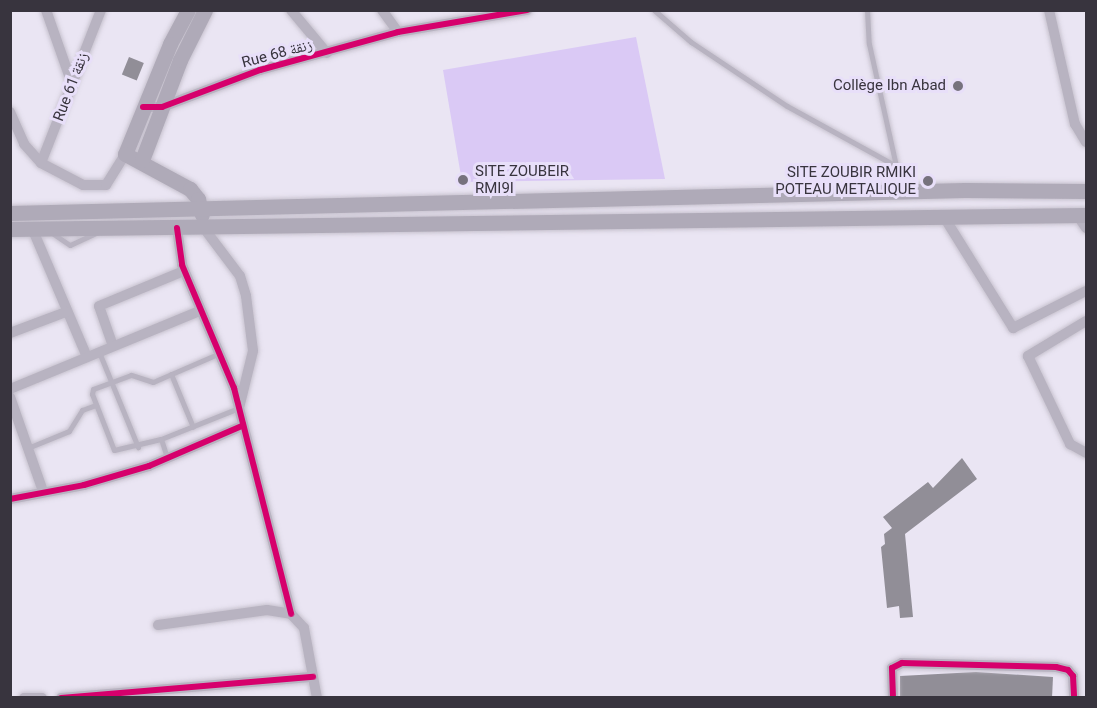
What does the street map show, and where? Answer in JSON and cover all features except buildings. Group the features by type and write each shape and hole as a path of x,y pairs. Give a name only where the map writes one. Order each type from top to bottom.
{"main road":[{"path":"188,10 143,108 125,154 142,160 189,189 202,208 203,227"},
{"path":"142,160 162,107 205,10"},
{"path":"10,213 1085,187 1083,219 944,217 12,230"}],"street":[{"path":"46,10 72,84"},
{"name":"Rue 61 زنقة","path":"41,163 100,10"},
{"path":"291,10 327,53"},
{"path":"382,10 398,32"},
{"name":"Rue 68 زنقة","path":"143,108 162,107 260,70 398,32 474,15 526,10"},
{"path":"1049,10 1075,124 1086,141"},
{"path":"10,112 24,144 41,163 96,188 112,179 125,154"},
{"path":"944,217 1013,328 1086,291"},
{"path":"203,227 240,276 246,296 253,351 239,408"},
{"path":"39,228 66,312 87,357"},
{"path":"177,228 184,271 199,311 220,352 239,408 291,614 304,628 317,698"},
{"path":"113,346 99,306 184,271"},
{"path":"10,389 199,311"},
{"path":"10,333 66,312"},
{"path":"1086,321 1028,356 1071,444 1086,453"},
{"path":"10,397 15,419 30,447 43,491"},
{"path":"10,499 84,485 167,459 242,426"},
{"path":"158,625 267,610 291,614"},
{"path":"893,698 892,668 902,663 1056,667 1068,670 1072,676 1074,698"},
{"path":"61,698 313,677"},
{"path":"24,698 42,698"}],"lane":[{"path":"654,10 673,29 787,106 854,146 896,166 917,191"},
{"path":"867,10 869,44 896,166"},
{"path":"99,352 138,447"},
{"path":"220,352 153,382 131,375 91,391 114,450 138,447 193,428 239,408"},
{"path":"171,374 193,428"},
{"path":"30,447 69,431 82,410 96,405"},
{"path":"161,439 167,459"}],"shaded area":[{"path":"636,37 665,179 462,182 443,70"}],"cycle path":[{"path":"143,107 162,107 260,70 398,32 527,10"},
{"path":"177,228 182,265 234,388 291,614"},
{"path":"10,499 84,485 149,466 242,426"},
{"path":"893,698 892,668 902,663 1056,667 1068,670 1073,676 1074,698"},
{"path":"61,698 313,677"}],"place":[{"name":"Collège Ibn Abad","path":"958,86"},
{"name":"SITE ZOUBEIR RMI9I","path":"463,180"},
{"name":"SITE ZOUBIR RMIKI POTEAU METALIQUE","path":"928,181"}]}
